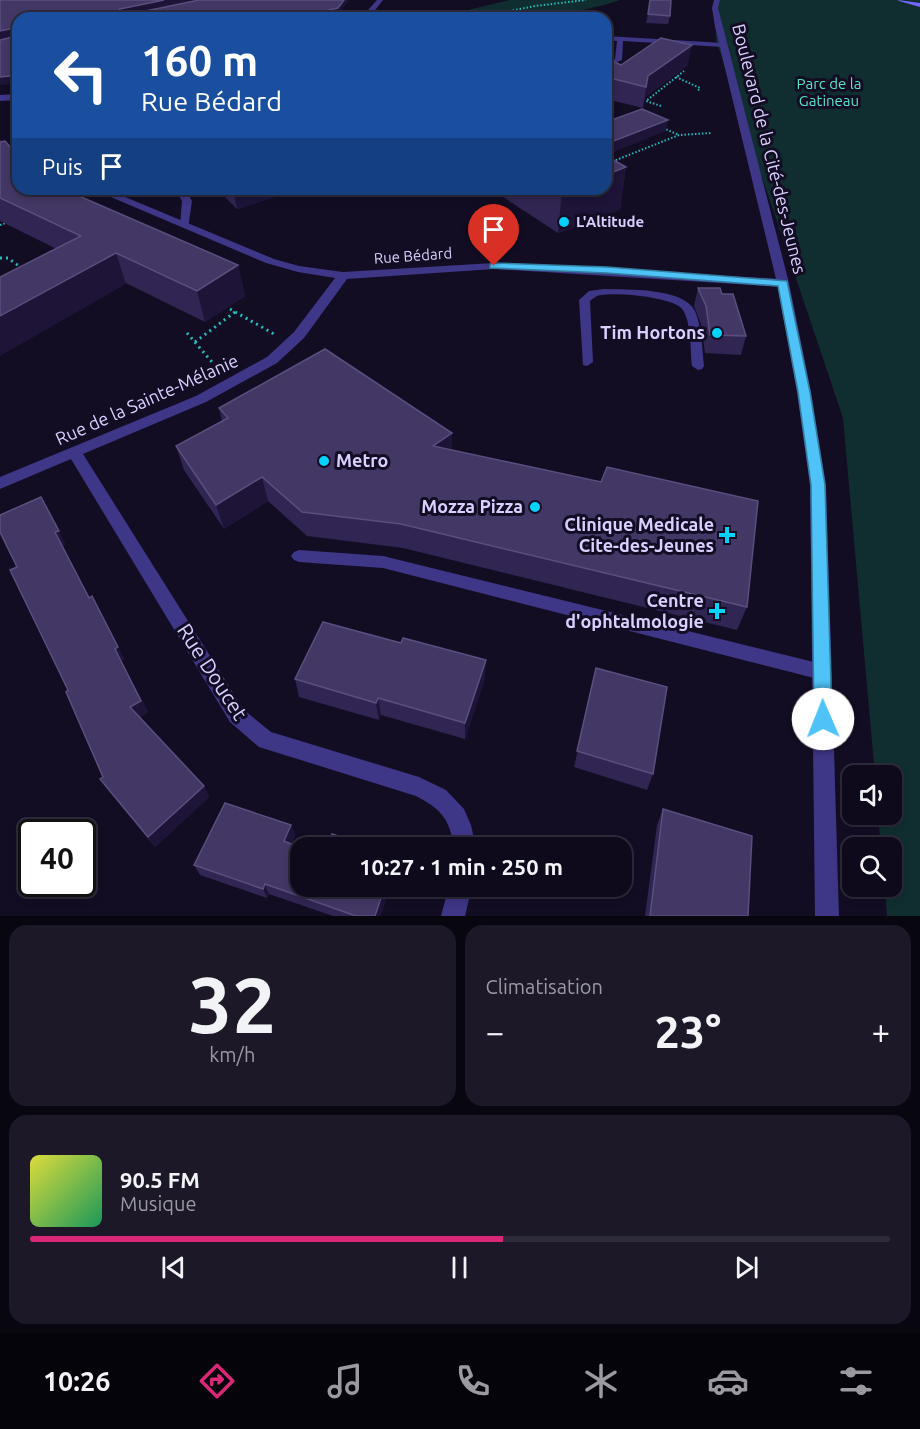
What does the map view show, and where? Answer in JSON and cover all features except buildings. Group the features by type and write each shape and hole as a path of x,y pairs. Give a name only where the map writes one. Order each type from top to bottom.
{"main road":[{"path":"901,0 920,5"}],"street":[{"name":"Boulevard de la Cité-des-Jeunes","path":"717,0 715,8 723,45 783,283 804,392 818,485 827,916"},
{"name":"Rue Bédard","path":"114,195 270,261 298,269 343,276 494,266 783,283"},
{"name":"Rue de la Sainte-Mélanie","path":"0,483 201,399 272,360 299,335 343,276"},
{"name":"Rue Doucet","path":"75,453 237,716 250,729 266,740 418,787 442,798 458,818 462,837"},
{"path":"453,916 458,897"}],"lane":[{"path":"612,38 723,45"},
{"path":"612,62 618,60 620,39"},
{"path":"184,195 187,201 185,226"},
{"path":"587,362 584,300 593,293 604,292 672,298 684,303 690,314 698,366"},
{"path":"299,556 383,562 822,672"}],"path":[{"path":"505,12 586,0"},
{"path":"661,106 646,101 684,71"},
{"path":"676,77 700,88 697,92"},
{"path":"661,127 679,135 692,136 703,131 711,133"},
{"path":"612,162 679,135"},
{"path":"0,225 14,220"},
{"path":"0,258 8,258 28,273"},
{"path":"230,309 275,334"},
{"path":"195,342 235,312"},
{"path":"188,333 221,372"}],"green space":[{"path":"510,0 620,0 574,12 459,12"},
{"name":"Parc de la Gatineau","path":"717,0 920,0 920,916 887,916 886,897 902,897 902,837 880,837 879,825 902,825 902,765 874,765 843,418 716,40"}],"place":[{"name":"L'Altitude","path":"564,222"},
{"name":"Tim Hortons","path":"717,333"},
{"name":"Metro","path":"324,461"},
{"name":"Mozza Pizza","path":"535,507"},
{"name":"Clinique Medicale Cite-des-Jeunes","path":"727,535"},
{"name":"Centre d'ophtalmologie","path":"717,611"}],"route":[{"path":"494,266 607,270 783,283 804,392 818,485 823,719"}]}
